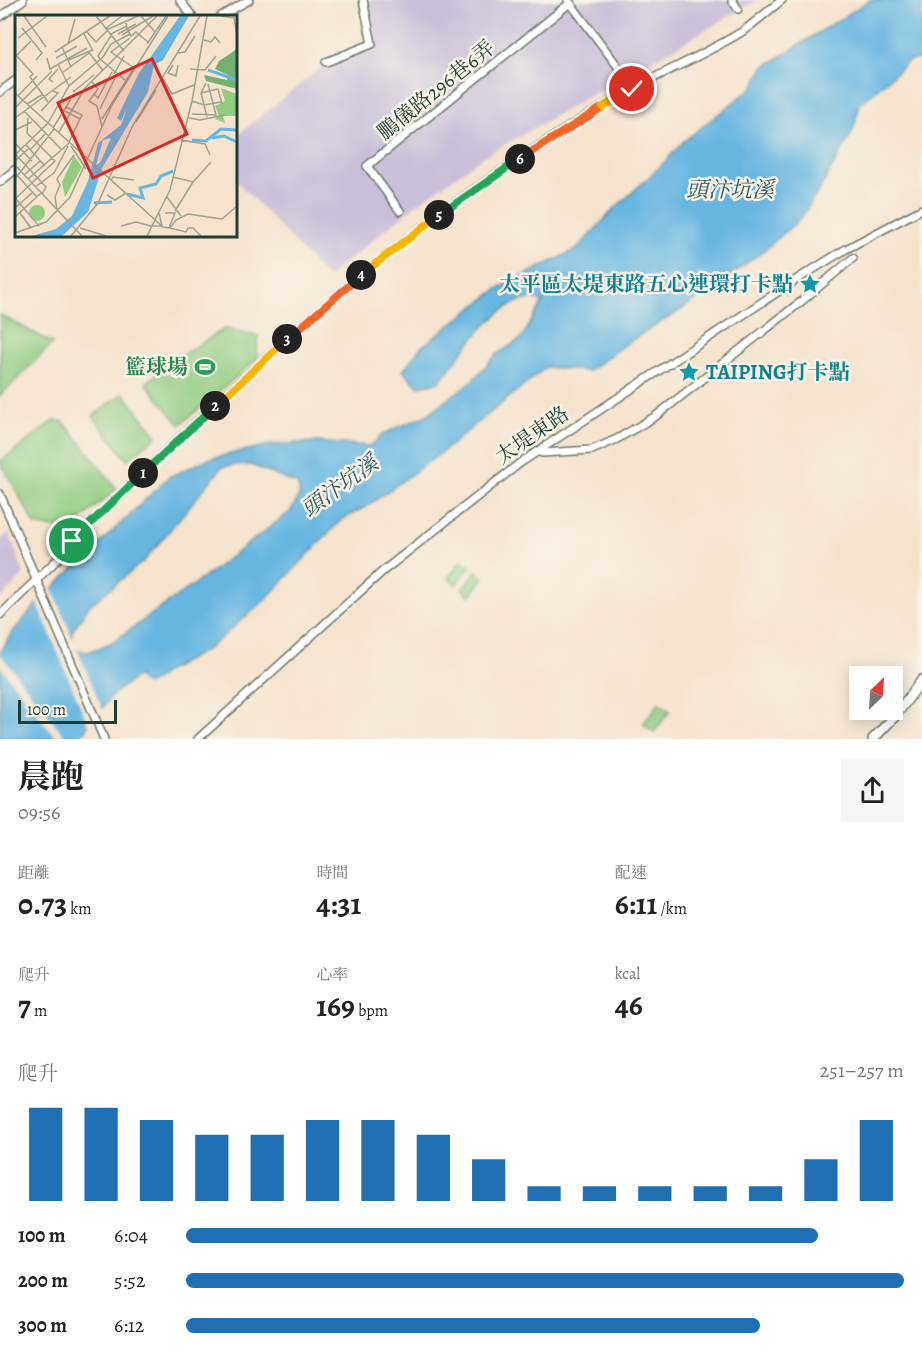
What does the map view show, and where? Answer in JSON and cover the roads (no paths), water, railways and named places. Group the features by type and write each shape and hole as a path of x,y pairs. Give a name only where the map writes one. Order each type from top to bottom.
{"main road":[{"path":"873,739 895,716 922,680"}],"street":[{"path":"0,17 23,0"},
{"path":"180,0 191,15"},
{"path":"223,15 249,0"},
{"path":"326,62 372,44 363,0"},
{"path":"732,0 738,9"},
{"path":"0,615 118,496 265,359 358,278 424,225 547,141 632,89 744,30 782,0"},
{"path":"569,2 622,72"},
{"name":"鵬儀路296巷6弄","path":"400,212 367,166 569,2"},
{"path":"0,92 15,81"},
{"path":"0,182 15,171"},
{"name":"太堤東路","path":"198,739 383,571 520,463 791,283 846,249 922,210"},
{"path":"542,453 592,450 617,439 656,416 853,258"},
{"path":"0,494 104,739"}],"water":[{"name":"頭汴坑溪","path":"870,0 922,0 922,59 910,60 860,104 853,131 800,219 762,252 684,308 630,341 588,371 546,367 441,453 367,506 341,520 263,602 208,649 169,670 148,685 141,682 138,676 113,694 78,739 0,739 0,654 11,634 37,604 169,477 208,459 270,445 316,442 370,446 385,433 427,415 473,380 496,355 521,339 543,302 530,299 517,302 491,320 439,382 418,386 403,371 420,348 499,288 577,249 614,209 661,166 684,141 753,87 764,67","holes":["251,465 297,484 299,495 290,512 203,578 111,643 88,652 77,650 72,645 72,631 89,606 145,560 222,467"]}],"place":[{"name":"太平區太堤東路五心連環打卡點","path":"810,284"},
{"name":"籃球場","path":"205,367"},
{"name":"TAIPING打卡點","path":"689,372"}]}
